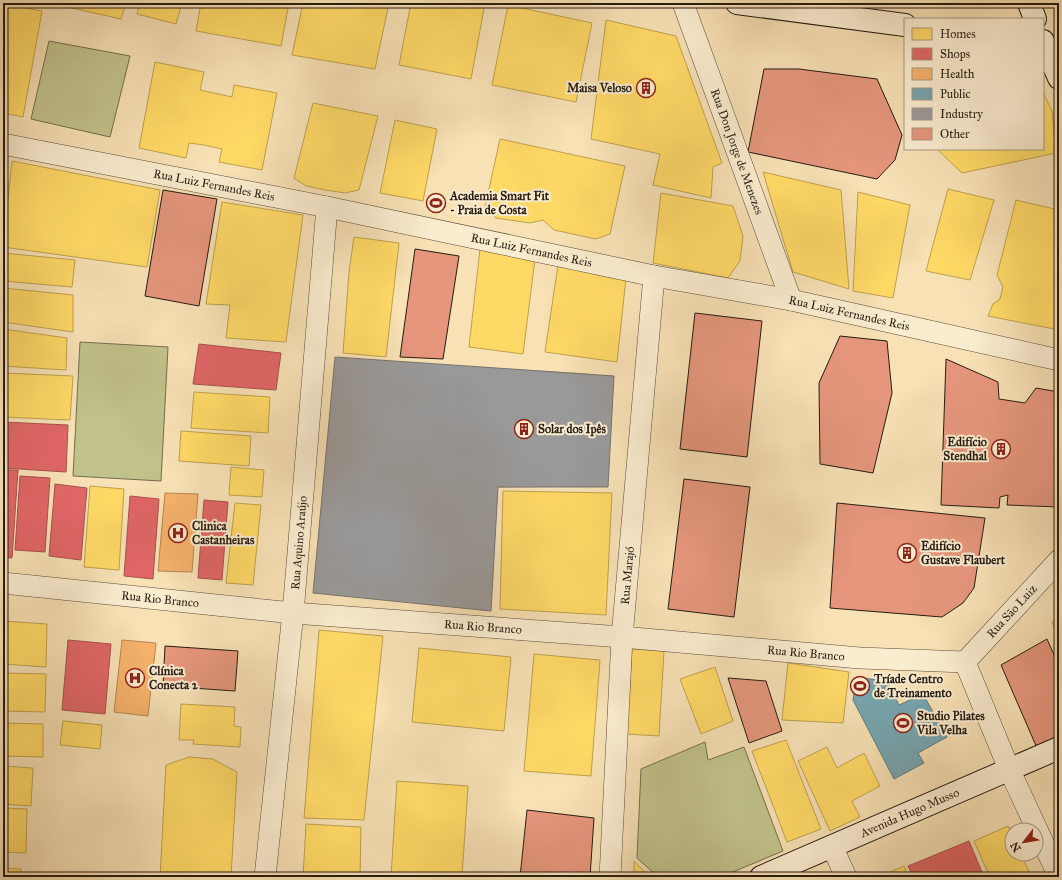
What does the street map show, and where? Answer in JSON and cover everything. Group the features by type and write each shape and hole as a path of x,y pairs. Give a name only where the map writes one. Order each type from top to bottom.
{"street":[{"name":"Rua Don Jorge de Menezes","path":"683,3 791,300"},
{"path":"738,3 904,25"},
{"path":"1029,3 1035,18"},
{"path":"1047,42 1059,78"},
{"name":"Rua Luiz Fernandes Reis","path":"3,144 327,207 654,276 791,300 1059,360"},
{"name":"Rua Aquino Araújo","path":"265,877 293,612 327,207"},
{"name":"Rua Marajó","path":"610,877 622,637 654,276"},
{"name":"Rua São Luiz","path":"964,662 1059,560"},
{"name":"Rua Rio Branco","path":"3,583 293,612 622,637 860,658 964,662"},
{"path":"964,662 1009,769 1059,877"},
{"name":"Avenida Hugo Musso","path":"761,877 1059,748"},
{"path":"832,846 846,877"}],"green space":[{"path":"49,41 130,56 110,137 31,119"},
{"path":"80,342 168,347 161,481 73,476"},
{"path":"705,742 708,760 744,747 783,851 721,877 658,877 637,858 641,769"}],"building: Homes":[{"path":"64,3 126,3 121,19 63,6"},
{"path":"140,3 182,3 176,24 137,14"},
{"path":"201,3 289,3 281,46 196,31"},
{"path":"303,3 389,3 375,69 292,55"},
{"path":"411,3 485,3 471,79 399,65"},
{"path":"1047,3 1059,3 1059,5 1047,5"},
{"path":"3,4 42,11 23,117 3,113"},
{"path":"508,5 592,23 576,102 492,85"},
{"name":"Maisa Veloso","path":"606,20 676,36 722,163 713,167 711,198 653,185 660,154 591,139"},
{"path":"155,62 204,72 200,90 232,97 234,85 277,93 262,170 219,162 222,149 204,145 189,143 186,158 139,148"},
{"path":"1044,94 1052,111 1056,153 962,173 939,151 1044,150"},
{"path":"313,103 378,116 359,190 345,193 325,190 306,186 294,178"},
{"path":"395,120 437,129 423,201 380,193"},
{"path":"500,139 625,166 610,234 596,239 554,230 543,220 530,223 496,218 485,207"},
{"path":"12,161 160,190 147,267 3,247"},
{"path":"763,172 841,190 849,289 793,272"},
{"path":"948,189 994,200 970,280 926,271"},
{"path":"858,192 910,205 893,298 853,291"},
{"path":"661,193 733,206 743,236 740,261 728,278 653,263"},
{"path":"1016,200 1059,210 1059,330 988,316 993,304 1000,299 1003,287 997,275"},
{"path":"222,202 303,215 286,342 226,338 230,305 206,304"},
{"path":"354,237 399,243 386,357 343,353 349,272"},
{"path":"480,249 535,259 523,354 469,347"},
{"path":"3,253 75,260 72,287 3,281"},
{"path":"558,265 626,278 617,362 545,352"},
{"path":"3,288 73,295 73,332 3,322"},
{"path":"3,329 67,338 66,370 3,366"},
{"name":"Solar dos Ipês","path":"468,367 589,374 582,486 498,487 459,485"},
{"path":"3,373 73,376 70,420 3,417"},
{"path":"194,392 270,397 268,433 191,428"},
{"path":"181,431 251,436 249,466 179,461"},
{"path":"338,463 448,469 440,582 327,570"},
{"path":"231,467 264,470 262,497 229,495"},
{"path":"90,486 124,489 119,570 84,567"},
{"path":"503,491 612,493 606,615 500,609"},
{"path":"235,503 261,505 253,585 226,583"},
{"path":"1059,618 1059,638 1052,622"},
{"path":"3,621 47,624 46,667 3,664"},
{"path":"319,630 383,636 364,820 304,818"},
{"path":"419,648 511,657 504,731 412,722"},
{"path":"632,649 664,651 659,736 627,734"},
{"path":"534,654 600,660 591,776 524,771"},
{"path":"788,663 849,672 843,723 782,720"},
{"path":"715,667 733,721 701,734 680,679"},
{"path":"3,673 46,674 45,712 3,711"},
{"path":"181,704 235,707 234,726 241,727 240,747 193,744 194,740 179,740"},
{"path":"63,721 102,725 100,749 60,745"},
{"path":"3,723 43,724 43,757 3,756"},
{"path":"786,740 821,829 787,842 752,751"},
{"path":"827,747 837,768 864,753 880,786 852,801 860,817 830,831 798,761"},
{"path":"189,757 213,759 237,772 231,877 160,877 166,765"},
{"path":"3,766 33,768 31,806 3,804"},
{"path":"397,781 468,786 462,877 391,877"},
{"path":"3,808 27,809 26,853 3,852"},
{"path":"306,824 361,827 360,877 303,877"},
{"path":"1004,828 1004,862 1025,862 1031,876 990,877 974,841"},
{"path":"634,861 650,877 634,877"},
{"path":"904,866 908,877 877,877 888,873"},
{"path":"3,868 21,869 21,877 3,877"}],"building: Shops":[{"path":"199,344 281,353 276,390 193,384"},
{"path":"3,422 68,425 66,472 3,468"},
{"path":"3,470 18,470 12,558 3,557"},
{"path":"20,476 50,478 45,552 15,550"},
{"path":"55,484 87,488 81,560 49,556"},
{"path":"130,496 159,499 153,579 124,576"},
{"path":"204,500 228,502 222,580 198,578"},
{"path":"68,640 111,644 105,714 62,710"},
{"path":"969,841 984,877 913,877 908,866"}],"building: Health":[{"name":"Clinica Castanheiras","path":"165,493 198,494 192,572 158,571"},
{"name":"Clínica Conecta 2","path":"122,640 156,643 148,716 114,712"}],"building: Public":[{"name":"Studio Pilates Vila Velha","path":"856,678 886,680 899,705 923,694 947,737 918,753 924,763 894,779 853,700"}],"building: Industry":[{"path":"335,357 614,376 608,487 498,487 491,611 313,593"}],"building: Other":[{"path":"764,69 799,69 877,79 902,135 895,160 877,179 748,152"},
{"path":"163,190 217,199 199,306 145,296"},
{"path":"415,249 459,256 443,359 400,357"},
{"path":"695,313 762,321 747,457 680,449"},
{"path":"840,336 887,341 892,393 873,473 820,464 819,383"},
{"name":"Edifício Stendhal","path":"946,359 998,382 999,399 1025,403 1036,388 1059,392 1059,507 1007,505 1008,495 1000,497 999,508 941,505"},
{"path":"684,479 750,487 734,617 668,609"},
{"name":"Edifício Gustave Flaubert","path":"837,503 985,518 974,588 963,603 942,617 830,608"},
{"path":"1047,639 1059,666 1059,746 1040,755 1001,665"},
{"path":"165,646 238,651 235,691 163,686"},
{"path":"728,678 766,681 782,731 749,743"},
{"path":"527,810 594,818 590,877 520,877"}],"place":[{"name":"Maisa Veloso","path":"646,88"},
{"name":"Academia Smart Fit - Praia de Costa","path":"436,203"},
{"name":"Solar dos Ipês","path":"524,429"},
{"name":"Edifício Stendhal","path":"1001,449"},
{"name":"Clinica Castanheiras","path":"178,533"},
{"name":"Edifício Gustave Flaubert","path":"907,553"},
{"name":"Clínica Conecta 2","path":"135,678"},
{"name":"Tríade Centro de Treinamento","path":"860,686"},
{"name":"Studio Pilates Vila Velha","path":"903,723"}]}
